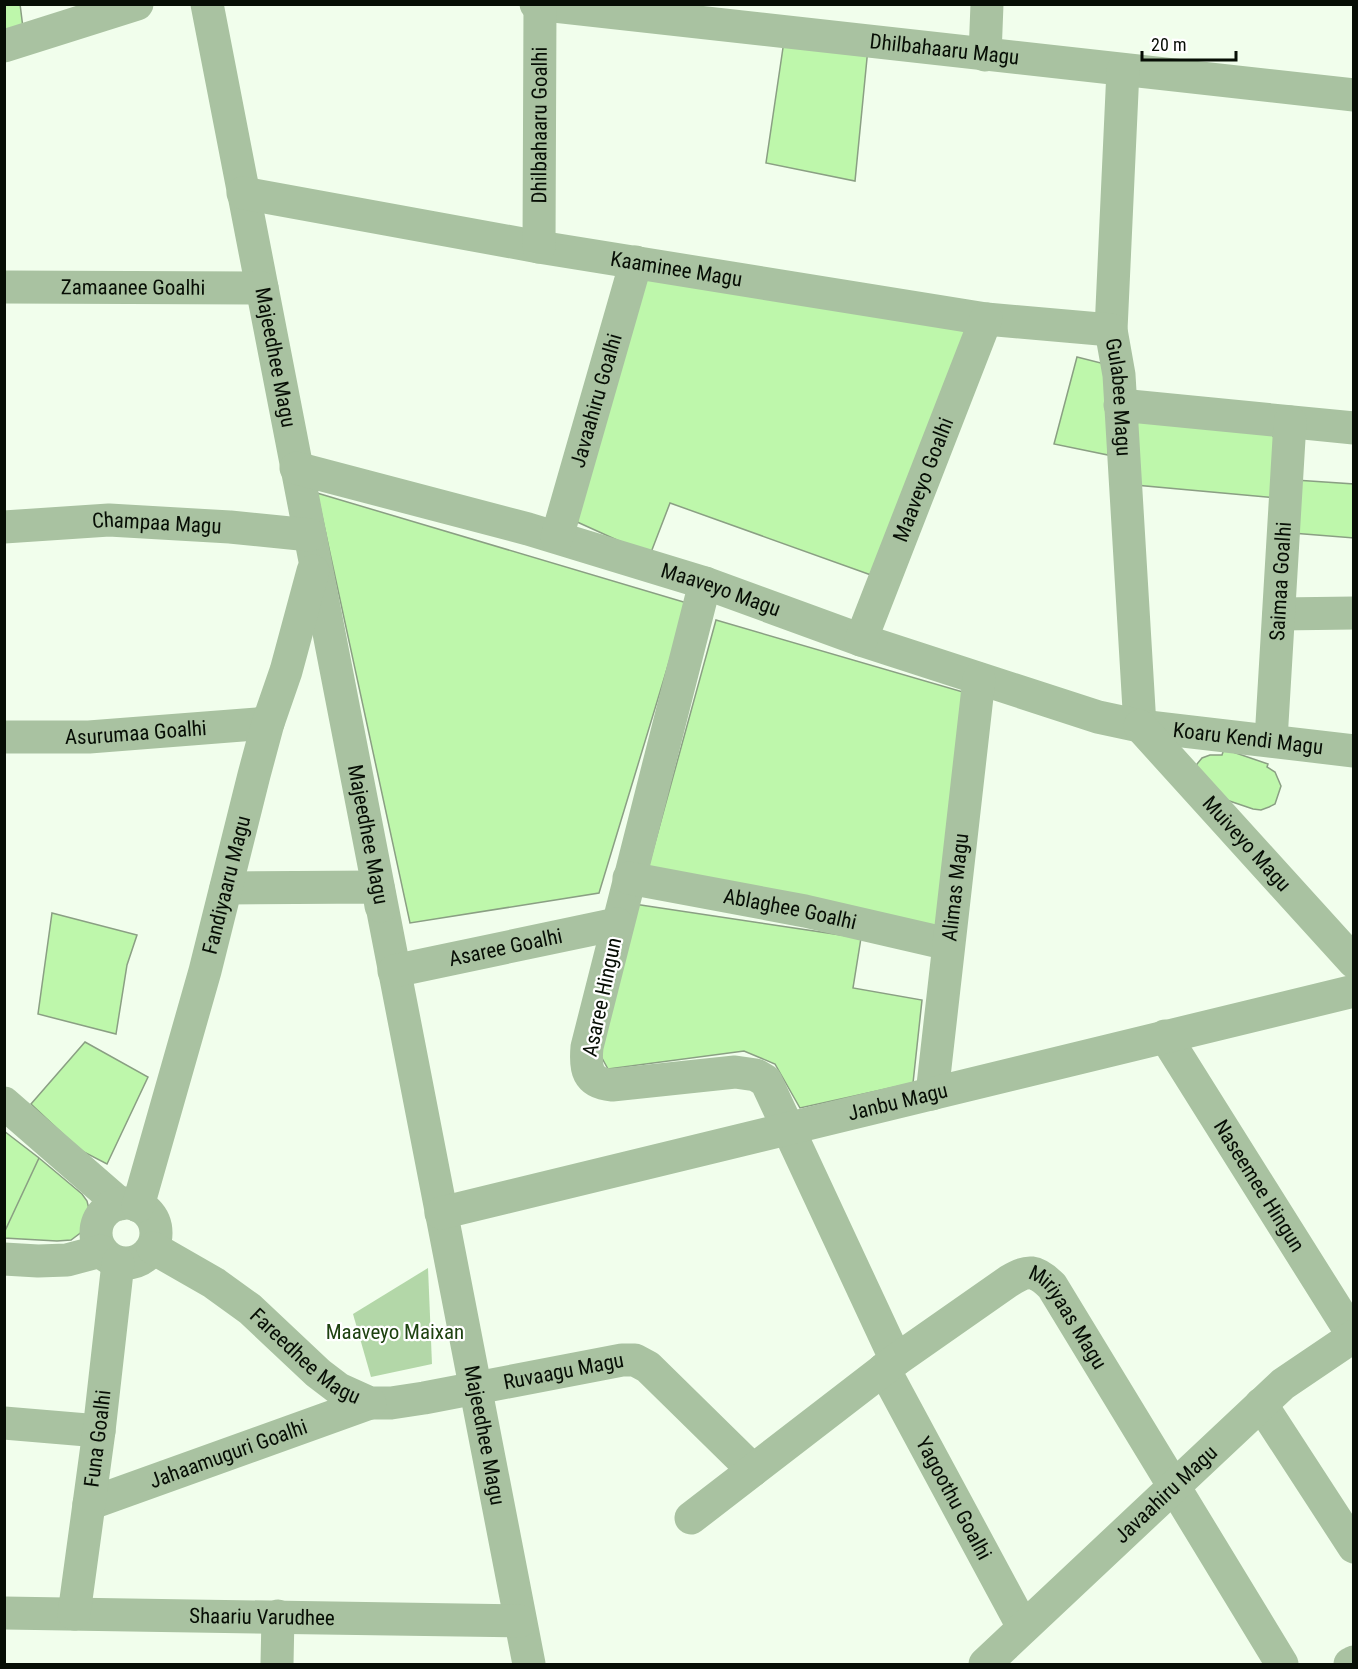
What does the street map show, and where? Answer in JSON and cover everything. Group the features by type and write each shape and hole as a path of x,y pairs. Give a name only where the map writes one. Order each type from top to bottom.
{"street":[{"path":"4,46 137,4"},
{"name":"Majeedhee Magu","path":"207,4 529,1665"},
{"path":"986,55 987,4"},
{"name":"Dhilbahaaru Magu","path":"538,5 1353,95"},
{"name":"Dhilbahaaru Goalhi","path":"538,5 539,247"},
{"name":"Gulabee Magu","path":"1123,70 1111,330 1119,375 1140,726"},
{"name":"Kaaminee Magu","path":"243,193 539,247 986,319 1111,330"},
{"name":"Javaahiru Goalhi","path":"557,537 636,262"},
{"name":"Zamaanee Goalhi","path":"4,287 262,288"},
{"name":"Maaveyo Goalhi","path":"861,640 986,319"},
{"path":"1120,405 1353,428"},
{"name":"Saimaa Goalhi","path":"1271,740 1290,422"},
{"name":"Maaveyo Magu","path":"296,468 557,537 705,583 861,640 979,679 1098,717 1140,726"},
{"name":"Champaa Magu","path":"4,527 109,520 230,527 313,549"},
{"name":"Fandiyaaru Magu","path":"129,1205 205,971 268,723 286,671 313,549"},
{"name":"Asaree Hingun","path":"705,583 617,924 587,1047 586,1061 590,1076 599,1084 612,1085 735,1072 756,1075 766,1082 890,1365"},
{"path":"1278,614 1353,613"},
{"name":"Alimas Magu","path":"932,1094 979,679"},
{"name":"Asurumaa Goalhi","path":"4,736 89,737 268,723"},
{"name":"Koaru Kendi Magu","path":"1140,726 1353,751"},
{"name":"Muiveyo Magu","path":"1140,726 1353,962"},
{"name":"Ablaghee Goalhi","path":"629,878 805,911 948,944"},
{"path":"226,888 378,886 419,1143"},
{"name":"Asaree Goalhi","path":"394,970 617,924"},
{"name":"Janbu Magu","path":"441,1213 1353,991"},
{"name":"Naseemee Hingun","path":"1165,1036 1353,1336"},
{"path":"4,1103 129,1205 144,1209 153,1221 156,1238 147,1256 138,1262 128,1264 109,1257 38,1261 4,1259"},
{"path":"109,1257 95,1237 97,1222 106,1210 129,1205"},
{"name":"Fareedhee Magu","path":"153,1248 223,1289 250,1309 318,1373 339,1389 369,1403 391,1403 475,1388"},
{"name":"Funa Goalhi","path":"74,1614 99,1431 109,1257"},
{"name":"Miriyaas Magu","path":"691,1518 890,1365 1022,1273 1035,1273 1042,1276 1052,1286 1282,1665"},
{"name":"Javaahiru Magu","path":"985,1665 1283,1384 1353,1336"},
{"name":"Ruvaagu Magu","path":"475,1388 635,1359 648,1367 753,1470"},
{"name":"Yagoothu Goalhi","path":"890,1365 1023,1627"},
{"name":"Jahaamuguri Goalhi","path":"89,1504 369,1403"},
{"path":"1261,1404 1353,1547"},
{"path":"4,1423 99,1431"},
{"name":"Shaariu Varudhee","path":"4,1613 520,1620"},
{"path":"277,1665 278,1617"},
{"path":"1350,1665 1353,1662"}],"green space":[{"name":"Maaveyo Maixan","path":"428,1268 432,1364 371,1377 353,1314"}],"building":[{"path":"4,4 20,4 23,28 4,33"},
{"path":"784,41 868,48 855,181 766,163"},
{"path":"644,273 971,326 871,575 670,503 650,555 575,521"},
{"path":"1077,357 1109,365 1108,455 1054,444"},
{"path":"1149,417 1269,431 1276,440 1277,498 1135,485 1133,425"},
{"path":"1295,480 1354,484 1354,538 1292,533"},
{"path":"317,493 687,603 599,893 410,923"},
{"path":"716,620 963,692 937,926 648,868"},
{"path":"1224,749 1268,764 1267,767 1275,772 1281,786 1275,804 1261,810 1253,809 1209,794 1195,773 1197,764 1202,758 1210,755 1222,755"},
{"path":"634,904 861,938 853,988 922,1000 913,1083 800,1108 775,1064 744,1051 608,1069 597,1049"},
{"path":"52,913 137,935 127,965 116,1034 38,1014"},
{"path":"85,1042 148,1077 107,1164 80,1150 31,1104"},
{"path":"4,1131 39,1158 4,1233"},
{"path":"39,1158 82,1194 87,1201 89,1209 87,1224 83,1231 71,1240 4,1238 4,1233"}]}
